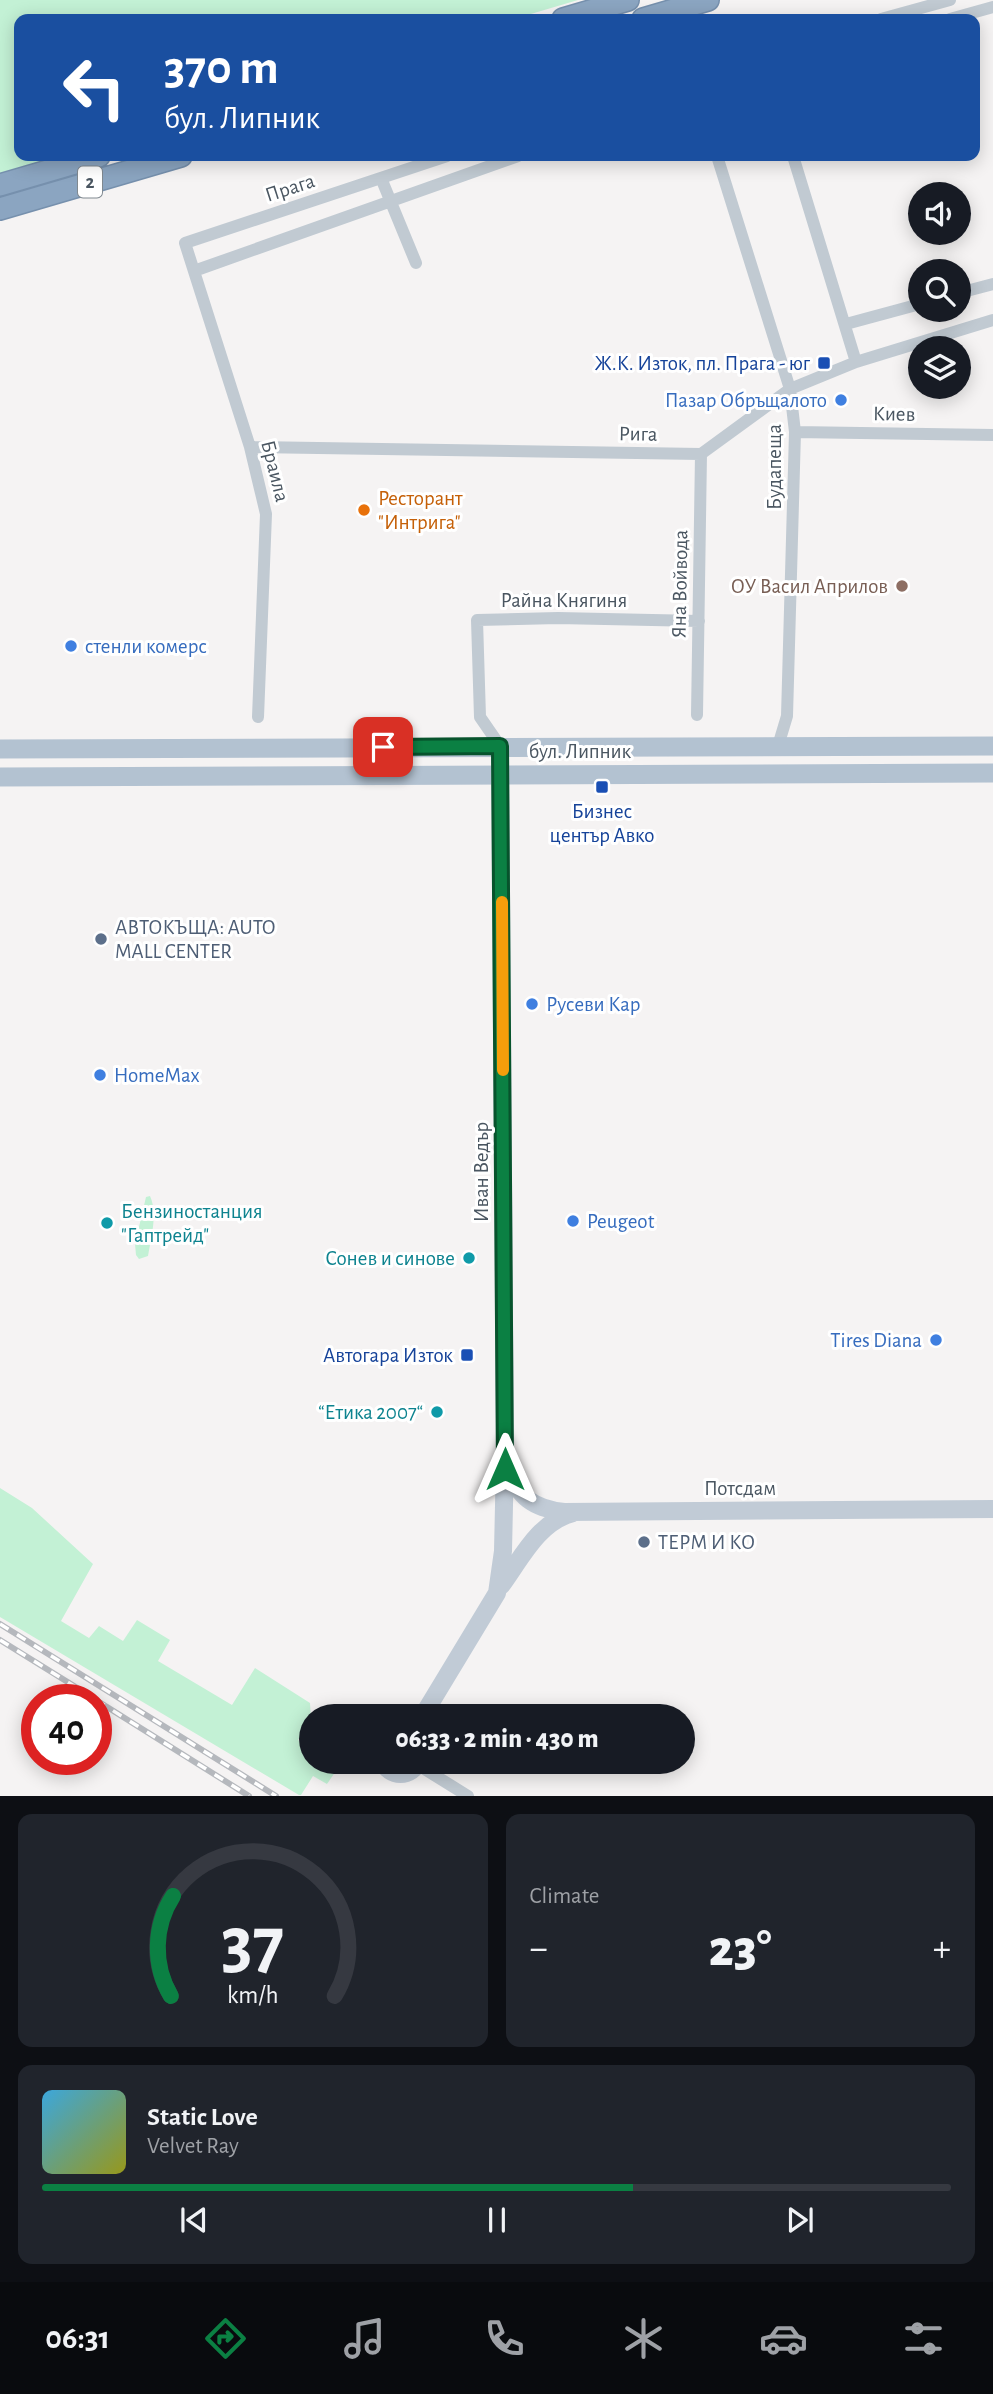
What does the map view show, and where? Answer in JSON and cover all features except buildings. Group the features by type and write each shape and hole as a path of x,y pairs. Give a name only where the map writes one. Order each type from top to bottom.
{"highway":[{"path":"580,14 628,0"},
{"path":"660,14 708,0"},
{"name":"2","path":"0,185 82,161"},
{"name":"2","path":"0,209 164,161"}],"main road":[{"name":"бул. Липник","path":"0,750 993,746"},
{"name":"бул. Липник","path":"0,777 993,773"}],"street":[{"path":"899,14 950,0"},
{"path":"968,14 993,7"},
{"name":"Прага","path":"185,243 432,161"},
{"path":"194,271 504,161"},
{"name":"Будапеща","path":"719,161 790,389 795,432 787,716 778,746"},
{"path":"795,161 856,362"},
{"path":"381,178 416,262"},
{"name":"Браила","path":"185,243 250,447 266,514 258,717"},
{"path":"971,290 993,284"},
{"path":"846,324 908,307"},
{"path":"701,454 790,389 856,362 993,320"},
{"name":"Киев","path":"795,432 993,435"},
{"name":"Рига","path":"250,447 701,454"},
{"name":"Яна Войвода","path":"697,715 701,454"},
{"name":"Райна Княгиня","path":"500,746 480,717 477,620 558,618 699,621"},
{"name":"Иван Ведър","path":"430,1704 497,1593 503,1551 505,1469 500,746"},
{"name":"Потсдам","path":"505,1469 524,1498 530,1502 545,1509 576,1512 993,1509"},
{"path":"497,1593 549,1523 576,1512"},
{"path":"434,1774 468,1796"}],"green space":[{"path":"0,0 578,0 531,14 14,14 14,161 46,161 0,175"},
{"path":"150,1196 154,1218 151,1241 148,1256 139,1259 135,1244 146,1197"},
{"path":"0,1488 32,1508 93,1564 61,1621 89,1638 99,1626 123,1641 137,1620 170,1640 158,1661 232,1705 255,1668 310,1703 299,1704 299,1774 334,1774 327,1784 313,1776 299,1795 0,1617"}],"railway":[{"path":"0,1624 276,1796"},
{"path":"0,1640 71,1684"},
{"path":"112,1710 249,1796"}],"slow traffic":[{"path":"502,902 503,1070"}],"place":[{"name":"Ж.К. Изток, пл. Прага - юг","path":"824,363"},
{"name":"Пазар Обръщалото","path":"841,400"},
{"name":"Ресторант \"Интрига\"","path":"364,510"},
{"name":"ОУ Васил Априлов","path":"902,586"},
{"name":"стенли комерс","path":"71,646"},
{"name":"Бизнес център Авко","path":"602,787"},
{"name":"АВТОКЪЩА: AUTO MALL CENTER","path":"101,939"},
{"name":"Русеви Кар","path":"532,1004"},
{"name":"HomeMax","path":"100,1075"},
{"name":"Peugeot","path":"573,1221"},
{"name":"Бензиностанция \"Гаптрейд\"","path":"107,1223"},
{"name":"Сонев и синове","path":"469,1258"},
{"name":"Tires Diana","path":"936,1340"},
{"name":"Автогара Изток","path":"467,1355"},
{"name":"“Етика 2007“","path":"437,1412"},
{"name":"ТЕРМ И КО","path":"644,1542"}],"route":[{"path":"383,747 500,746 505,1469"}]}
